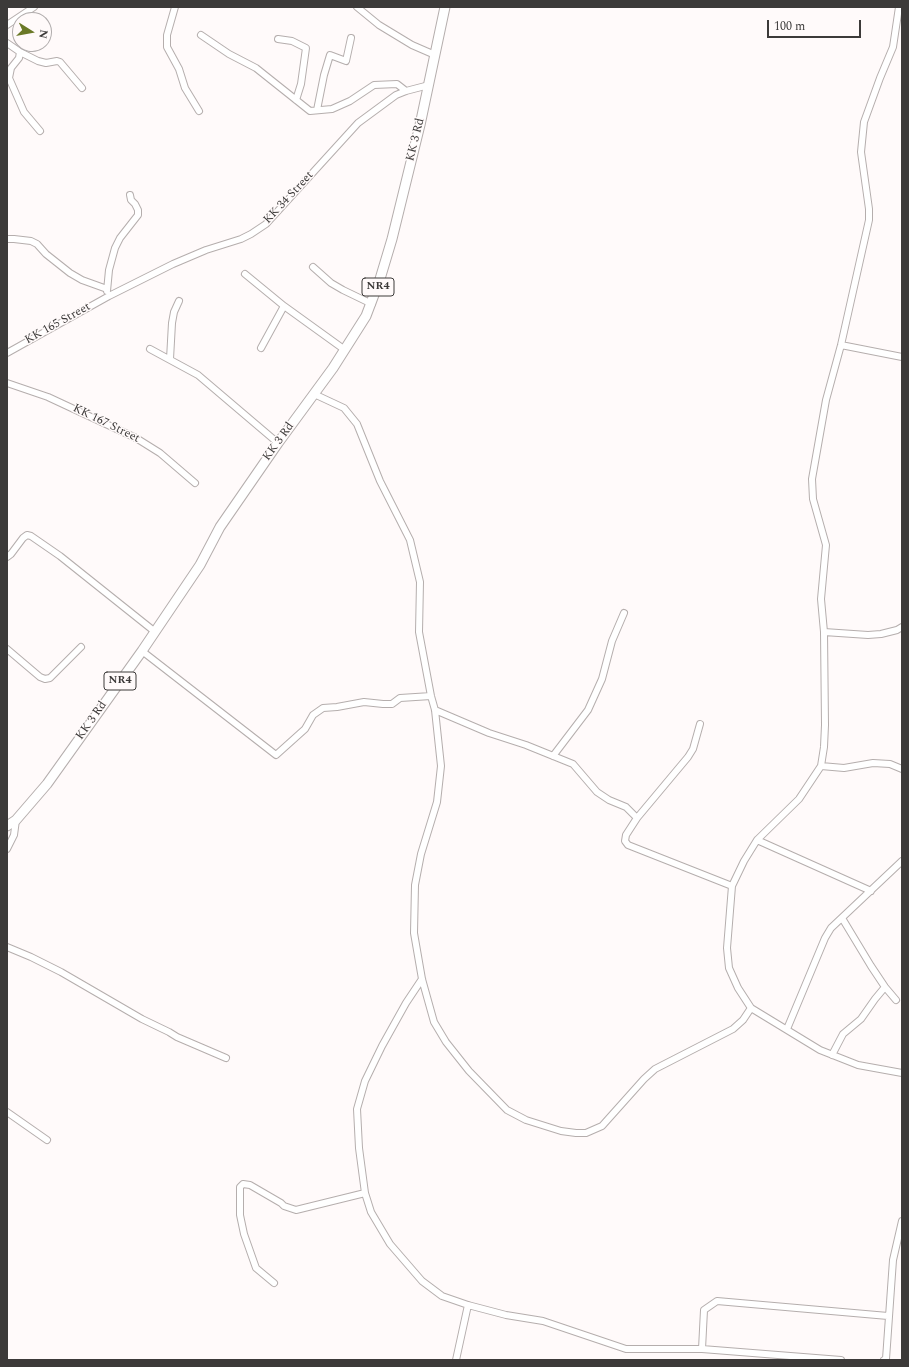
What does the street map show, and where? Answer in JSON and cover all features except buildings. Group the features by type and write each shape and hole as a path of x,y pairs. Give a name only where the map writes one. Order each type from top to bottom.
{"highway":[{"name":"KK 3 Rd","path":"7,826 16,820 51,779 142,651 200,565 220,527 345,350 366,316 372,304 392,239 429,85 445,7"}],"street":[{"path":"7,25 34,7"},
{"path":"175,7 167,35 167,47 180,69 185,88 199,111"},
{"path":"358,7 379,25 412,45 435,55"},
{"path":"898,7 893,47 864,122 861,152 869,209 869,220 841,345 826,400 812,479 813,499 816,515 826,545 821,598 824,632 825,725 821,766 799,799 757,840 744,861 732,886 727,948 729,968 738,988 751,1008 820,1050 858,1065 902,1073"},
{"path":"201,35 229,54 256,68 310,111 332,108 344,103 374,84 397,84 406,91"},
{"path":"317,110 324,74 330,55 346,61 351,38"},
{"path":"278,39 292,41 306,48 301,84 296,100"},
{"path":"40,132 24,112 9,78 11,68 19,58 20,52 46,63 57,61 60,62 82,88"},
{"name":"KK 34 Street","path":"109,296 192,256 242,239 251,234 266,224 358,124 386,102 406,91 429,85"},
{"path":"109,296 107,289 112,257 115,248 120,238 138,215 138,210 131,200 130,195"},
{"path":"7,239 37,244 46,254 70,273 82,280 107,289"},
{"path":"312,267 331,283 372,304"},
{"path":"244,274 284,306 345,350"},
{"name":"KK 165 Street","path":"7,353 109,296"},
{"path":"170,359 174,312 179,301"},
{"path":"260,348 284,306"},
{"path":"841,345 902,357"},
{"path":"150,349 198,375 278,443"},
{"name":"KK 167 Street","path":"7,383 48,397 136,438 160,453 195,483"},
{"path":"314,394 344,408 357,424 380,481 410,540 420,582 419,632 431,696 436,710 441,756 437,802 421,854 415,885 414,933 422,979 434,1022 442,1035 469,1071 507,1110 526,1120 576,1134 586,1133 602,1126 644,1079 655,1069 733,1029 743,1020 751,1008"},
{"path":"7,557 23,538 27,535 31,536 60,556 154,632"},
{"path":"554,756 588,710 602,679 612,641 624,613"},
{"path":"824,632 868,635 881,634 897,630 902,627"},
{"path":"7,649 45,680 50,678 81,646"},
{"path":"142,651 276,755 305,729 313,714 323,708 364,702 392,704 400,698 431,696"},
{"path":"436,710 489,733 526,745 573,764 597,792 609,800 626,807 636,818"},
{"path":"700,724 693,749 688,758 636,818 626,835 625,841 628,845 732,886"},
{"path":"821,766 844,768 873,763 890,764 902,768"},
{"path":"7,849 14,835 16,820"},
{"path":"757,840 872,890"},
{"path":"787,1029 825,938 842,918 902,861"},
{"path":"842,918 871,966 896,1000"},
{"path":"7,947 61,972 142,1019 177,1037 226,1058"},
{"path":"422,979 406,1003 382,1046 365,1081 357,1109 358,1148 365,1193 371,1212 390,1244 422,1281 442,1296 468,1305 506,1315 543,1322 626,1349 702,1349 841,1360"},
{"path":"832,1055 843,1034 861,1019 885,987"},
{"path":"7,1112 47,1140"},
{"path":"274,1283 256,1268 244,1234 240,1215 240,1187 243,1184 250,1185 284,1206 296,1210 365,1193"},
{"path":"884,1360 886,1359 893,1260 902,1221"},
{"path":"702,1349 704,1310 716,1301 888,1316"},
{"path":"456,1360 468,1305"}]}
